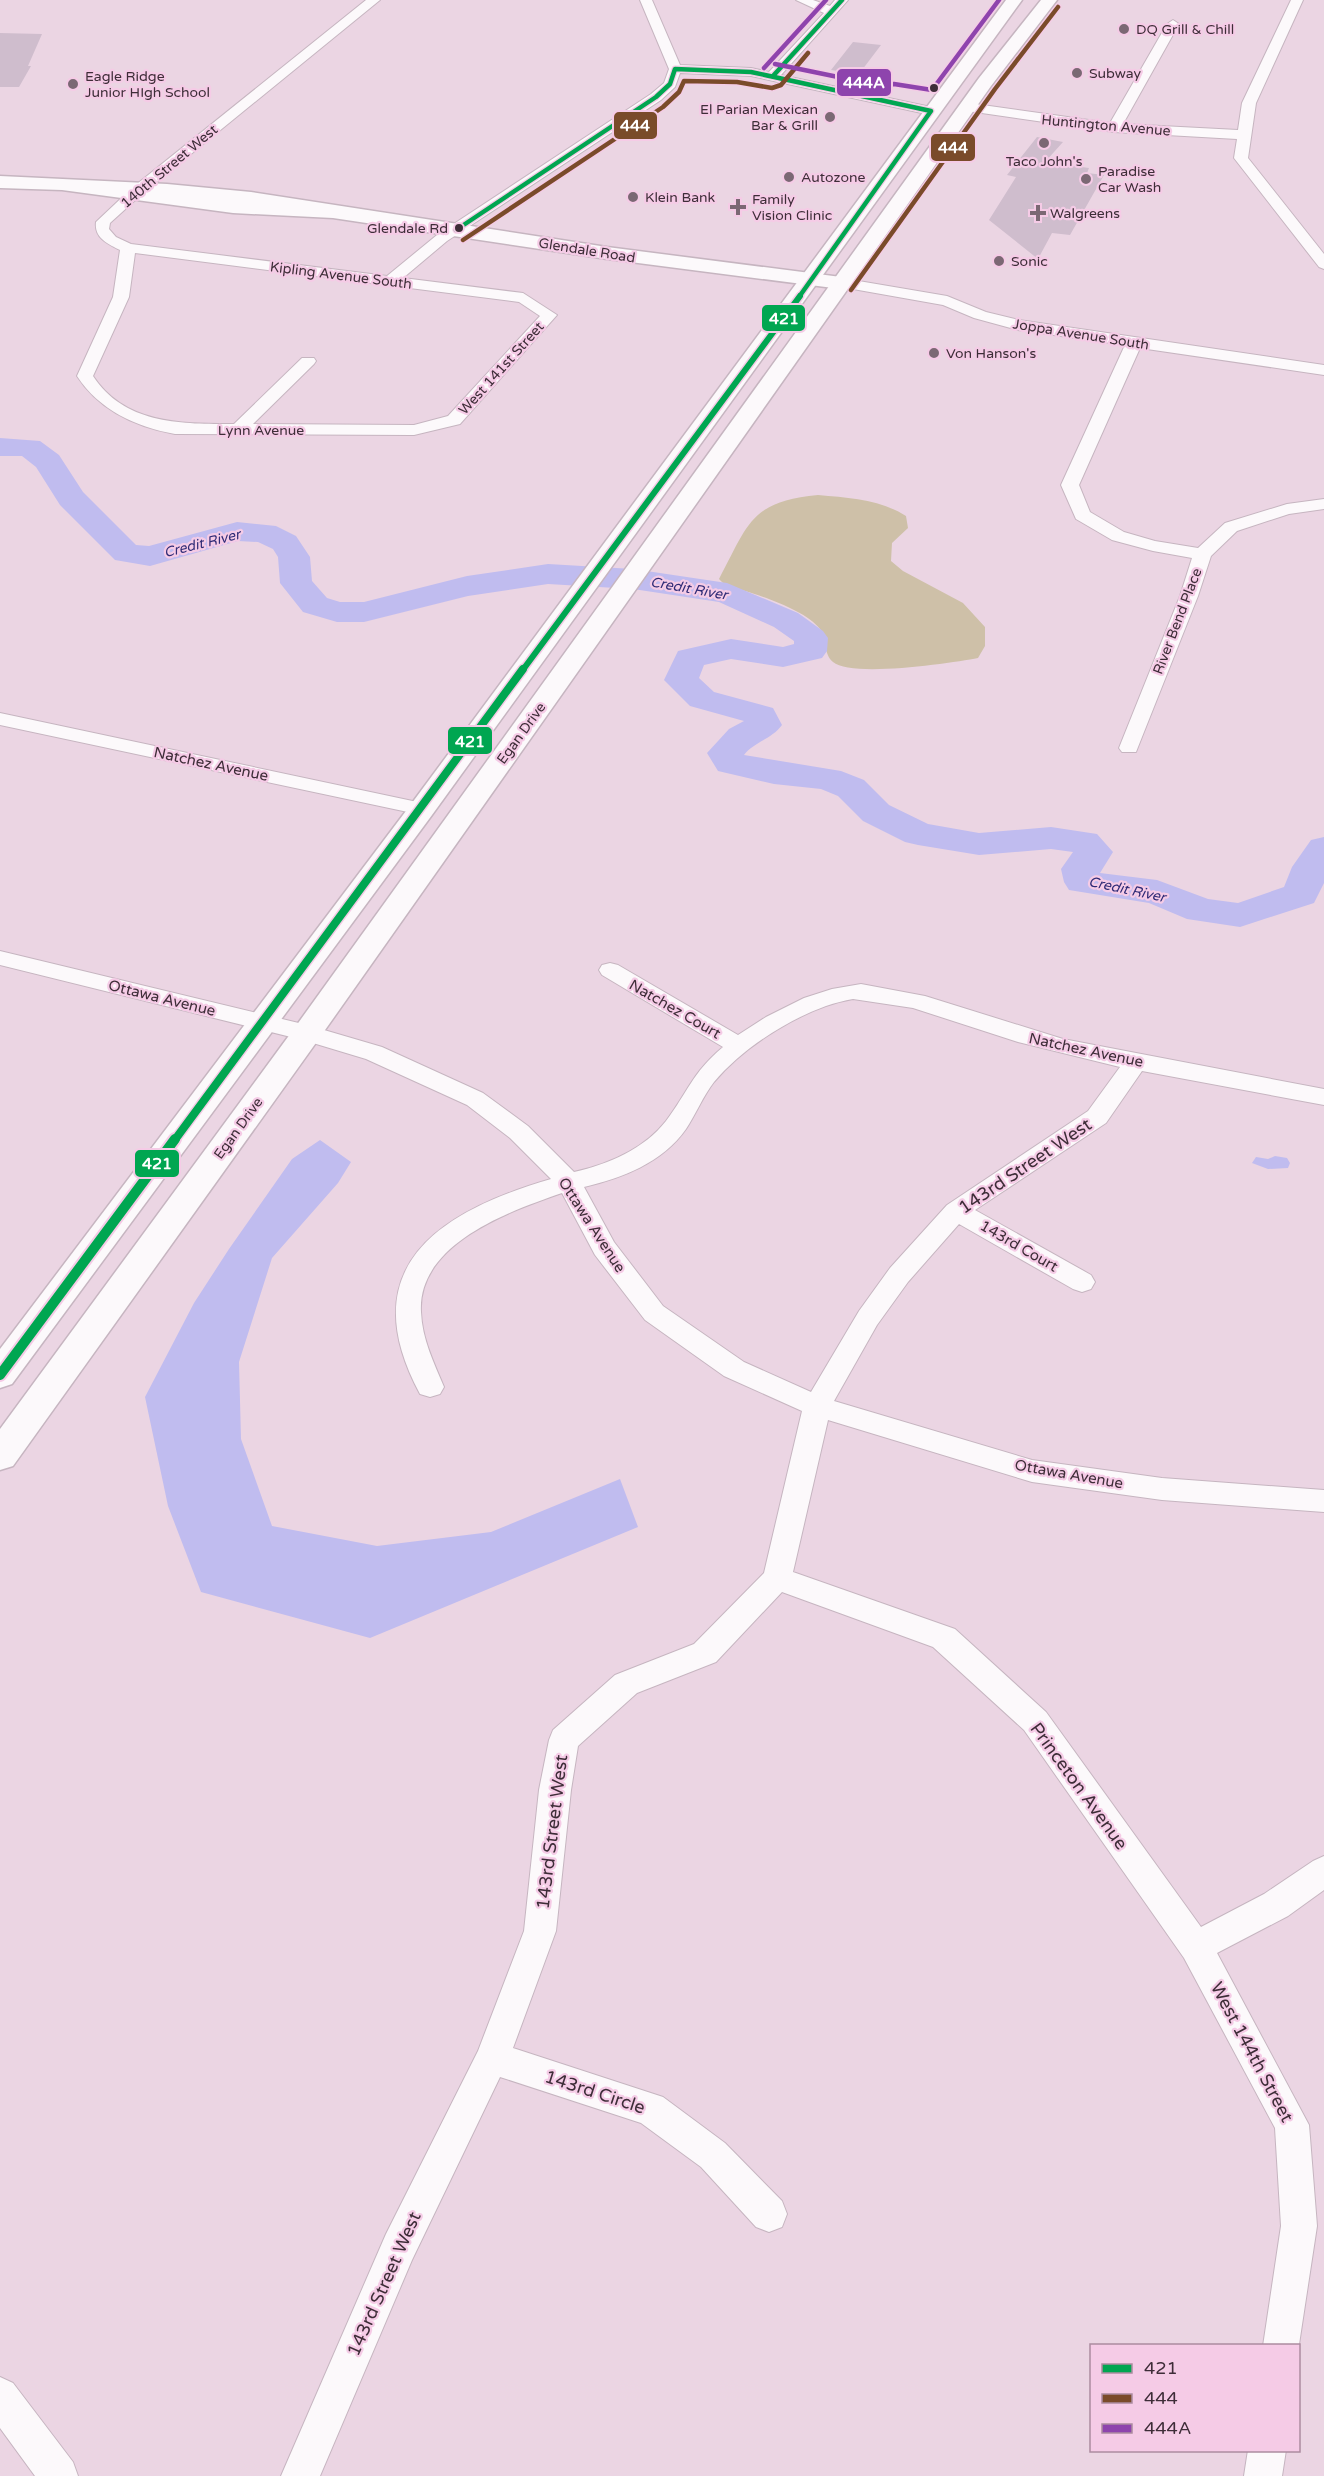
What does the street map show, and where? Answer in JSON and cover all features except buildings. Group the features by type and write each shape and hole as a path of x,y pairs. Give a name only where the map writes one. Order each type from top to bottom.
{"main road":[{"path":"0,1375 422,809 1014,0"},
{"name":"Egan Drive","path":"0,1456 307,1033 841,283 1045,3"},
{"path":"968,107 956,101 958,94 994,27"},
{"path":"904,196 944,117 944,109 934,107"},
{"name":"Glendale Road","path":"0,182 137,191 297,213 333,212 588,251 841,283"}],"street":[{"name":"140th Street West","path":"128,248 111,240 102,230 103,222 137,191 374,0"},
{"path":"391,281 442,238 664,91 670,84 675,69 646,0"},
{"path":"802,0 831,11"},
{"path":"773,76 842,0"},
{"path":"1297,0 1249,103 1241,158 1324,264"},
{"path":"1114,128 1173,24"},
{"path":"675,69 738,70 934,107"},
{"name":"Huntington Avenue","path":"968,107 1114,128 1246,135"},
{"name":"Kipling Avenue South","path":"128,248 524,298 549,315"},
{"name":"Lynn Avenue","path":"128,248 121,297 85,376 95,389 144,422 175,429 414,430 454,420"},
{"name":"Joppa Avenue South","path":"841,283 947,301 980,315 1018,326 1324,370"},
{"name":"West 141st Street","path":"454,420 549,315"},
{"name":"River Bend Place","path":"1129,747 1189,596 1202,554 1153,546 1118,536 1082,515 1070,485 1134,343"},
{"path":"238,430 308,361"},
{"path":"1202,554 1231,527 1287,508 1324,504"},
{"name":"Natchez Avenue","path":"0,719 422,809"},
{"name":"Ottawa Avenue","path":"0,958 307,1033 374,1053 475,1099 519,1132 569,1182 604,1248 654,1313 734,1369 817,1406 1032,1471 1162,1489 1324,1501"},
{"name":"Natchez Court","path":"610,970 740,1047"},
{"name":"Natchez Avenue","path":"740,1047 801,1006 852,991 911,997 1025,1037 1324,1097"},
{"path":"430,1387 412,1342 406,1310 411,1285 422,1263 439,1242 466,1224 569,1182 611,1173 663,1141 679,1121 708,1074 740,1047"},
{"name":"143rd Street West","path":"300,2476 399,2247 492,2058 540,1931 555,1790 564,1740 626,1684 705,1653 777,1578 817,1406 868,1318 899,1275 956,1211 1097,1117 1137,1061"},
{"name":"143rd Court","path":"956,1211 1082,1282"},
{"name":"Princeton Avenue","path":"777,1578 944,1638 1035,1721 1196,1947"},
{"path":"1196,1947 1276,1905 1324,1871"},
{"name":"West 144th Street","path":"1196,1947 1292,2126 1299,2226 1282,2344"},
{"name":"143rd Circle","path":"492,2058 651,2109 713,2155 769,2214"},
{"path":"0,2396 59,2476"},
{"path":"1263,2476 1267,2452"}],"shaded area":[{"path":"818,495 853,498 875,503 906,516 908,528 892,543 891,561 903,571 963,603 985,627 985,646 978,658 902,668 843,667 830,659 822,633 812,621 762,596 725,585 719,579 754,519 778,503"},
{"path":"320,1140 351,1162 338,1183 272,1258 239,1362 241,1439 272,1526 377,1546 491,1532 620,1479 638,1527 370,1638 201,1592 168,1506 145,1397 194,1303 229,1249 292,1159"},
{"path":"1275,1156 1287,1158 1290,1163 1288,1168 1268,1169 1252,1163 1256,1157 1268,1159"}],"waterway":[{"name":"Credit River","path":"0,447 29,447 48,461 71,498 126,553 150,556 237,531 265,533 285,543 294,557 296,583 315,605 337,612 364,612 467,586 548,574 633,579 727,593 786,620 811,638 810,651 783,657 731,649 690,658 681,680 702,699 761,715 764,725 742,737 725,753 731,763 774,773 828,779 851,788 876,813 918,834 979,844 1051,838 1084,842 1094,852 1080,869 1083,882 1157,892 1201,910 1240,915 1300,895 1311,867 1324,848"}],"transit line":[{"name":"444A","path":"764,68 826,0"},
{"name":"421","path":"773,76 842,0"},
{"name":"444A","path":"775,64 877,85 894,84 932,90 999,0"},
{"name":"444","path":"851,290 995,89 1058,7"},
{"name":"444","path":"463,240 663,107 679,92 684,81 737,82 772,88 781,85 808,53"},
{"name":"421","path":"0,1375 802,293 931,111 751,72 675,69 670,84 656,97 456,230"}],"place":[{"name":"DQ Grill & Chill","path":"1124,29"},
{"name":"Subway","path":"1077,73"},
{"name":"Eagle Ridge Junior HIgh School","path":"73,84"},
{"name":"El Parian Mexican Bar & Grill","path":"830,117"},
{"name":"Taco John's","path":"1044,143"},
{"name":"Autozone","path":"789,177"},
{"name":"Paradise Car Wash","path":"1086,179"},
{"name":"Klein Bank","path":"633,197"},
{"name":"Family Vision Clinic","path":"738,207"},
{"name":"Walgreens","path":"1038,213"},
{"name":"Glendale Rd","path":"459,228"},
{"name":"Sonic","path":"999,261"},
{"name":"Von Hanson's","path":"934,353"}]}
